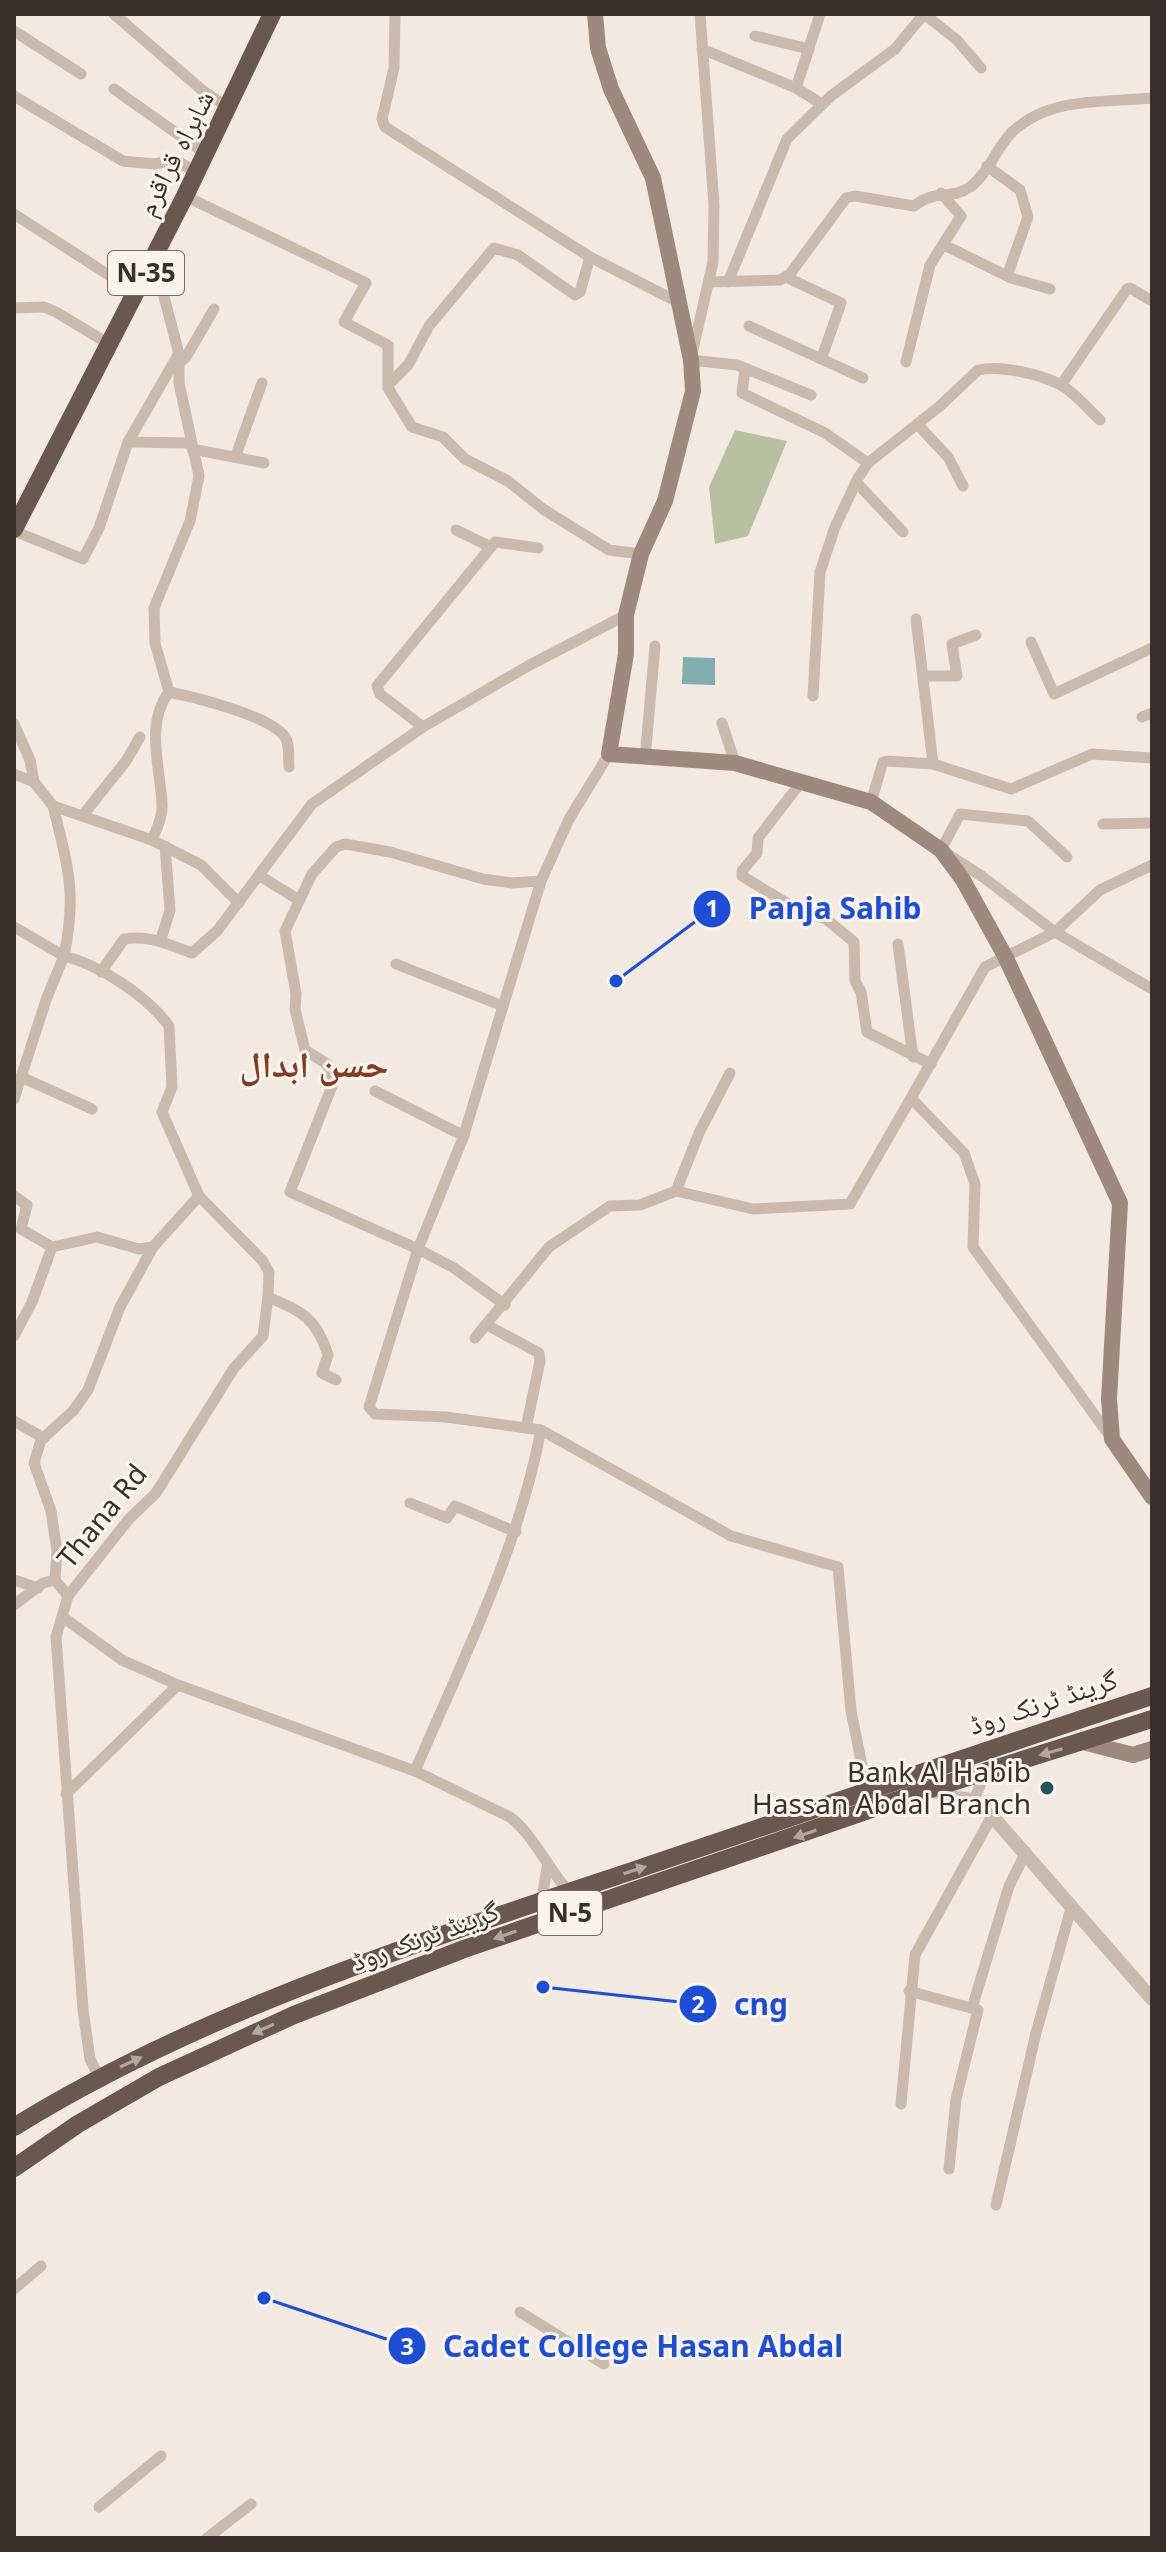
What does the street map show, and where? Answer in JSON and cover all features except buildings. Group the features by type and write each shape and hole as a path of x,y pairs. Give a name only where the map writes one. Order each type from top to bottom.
{"highway":[{"name":"شاہراہ قراقرم","path":"14,530 229,108 272,14"},
{"name":"گرینڈ ٹرنک روڈ","path":"14,2127 99,2077 262,2004 542,1899 1152,1696"},
{"name":"گرینڈ ٹرنک روڈ","path":"14,2168 78,2124 159,2077 294,2015 464,1949 924,1791 1152,1719"}],"main road":[{"path":"595,14 598,48 611,89 653,178 691,360 693,391 665,501 641,554 626,615 626,654 609,754 645,759 735,763 871,802 941,850 963,880 1005,956 1120,1203 1109,1399 1112,1439 1152,1497"},
{"path":"1083,1742 1133,1755 1152,1749"}],"street":[{"path":"114,14 202,90 229,108"},
{"path":"395,14 394,68 382,119 385,127 590,257 680,303"},
{"path":"700,14 714,205 713,262 691,360 720,361 811,395"},
{"path":"796,88 820,14"},
{"path":"728,282 787,139 822,104 895,49 924,14 963,46 981,68"},
{"path":"14,31 81,74"},
{"path":"755,36 809,49"},
{"path":"702,49 796,88 822,104"},
{"path":"114,89 206,154"},
{"path":"14,96 123,161 154,164 174,160 197,172"},
{"path":"786,277 846,198 855,196 914,206 932,193 955,195 972,186 1016,129 1053,108 1152,98"},
{"path":"987,166 1020,190 1028,217 1007,276"},
{"path":"906,362 914,342 926,278 961,216 941,193"},
{"path":"185,196 366,283 344,322 388,345 388,385 412,427 443,437 465,459 508,481 543,509 609,550 641,554"},
{"path":"14,214 135,292"},
{"path":"944,245 1007,276 1050,289"},
{"path":"388,385 408,365 429,326 494,248 518,255 575,295 583,283 590,257"},
{"path":"149,267 161,285 179,359 199,476 190,521 154,608 155,643 169,692"},
{"path":"709,282 786,277 841,303 822,357"},
{"path":"1061,385 1127,289 1130,288 1148,302 1152,301"},
{"path":"14,308 44,307 109,344"},
{"path":"14,530 83,559 99,528 128,442 179,359 186,357 214,309"},
{"path":"749,326 863,378"},
{"path":"745,369 742,393 825,433 868,463"},
{"path":"813,696 820,572 835,527 868,463 978,370 1024,373 1061,385 1100,420"},
{"path":"236,455 262,383"},
{"path":"917,424 948,457 963,486"},
{"path":"128,442 192,446 264,463"},
{"path":"856,482 903,532"},
{"path":"456,530 491,547"},
{"path":"423,727 380,694 377,686 491,547 499,541 538,548"},
{"path":"101,972 124,939 142,936 161,939 192,953 217,931 312,804 423,727 528,666 626,615"},
{"path":"916,619 933,764"},
{"path":"924,676 957,676 952,644 976,635"},
{"path":"1031,642 1054,694 1152,648"},
{"path":"645,759 655,646"},
{"path":"169,692 200,698 277,728 287,739 289,767"},
{"path":"152,840 163,806 156,745 158,706 169,692"},
{"path":"722,723 735,763"},
{"path":"14,724 30,760 34,782 53,806 72,885 73,915 64,956 14,1099"},
{"path":"83,815 126,761 140,737"},
{"path":"609,754 569,819 541,881 464,1136 418,1249 370,1411 541,1430 731,1536 838,1567 851,1711 867,1790"},
{"path":"871,802 883,762 933,764 1011,789 1092,754 1152,758"},
{"path":"14,774 34,782"},
{"path":"802,781 758,838 757,853 742,871 742,876 793,907 826,919 849,936 854,942 855,981 861,992 867,1032 931,1064"},
{"path":"53,806 165,846 201,865 239,903"},
{"path":"1067,857 1028,821 960,814 941,850 983,877 1055,932 1152,989"},
{"path":"1103,824 1152,823"},
{"path":"505,1305 454,1268 418,1249 290,1192 334,1081 327,1064 305,1050 295,1009 296,994 284,943 285,931 299,900 327,854 345,844 390,852 483,879 512,883 541,881"},
{"path":"161,939 170,910 165,846"},
{"path":"475,1338 505,1305 549,1247 610,1206 640,1205 676,1191 753,1209 850,1204 985,967 1055,932 1100,890 1152,865"},
{"path":"260,876 299,900"},
{"path":"14,927 64,956 81,960 101,972 141,999 169,1026 172,1087 162,1112 199,1196 153,1247 120,1307 88,1390 73,1411 44,1438 34,1463 51,1511 57,1551 55,1580 68,1596"},
{"path":"898,944 913,1057"},
{"path":"396,964 503,1006"},
{"path":"676,1191 699,1133 730,1073"},
{"path":"21,1077 92,1109"},
{"path":"375,1091 464,1136"},
{"path":"911,1098 964,1153 975,1184 973,1247 1112,1439"},
{"path":"14,1196 27,1205 21,1229 52,1247 97,1237 139,1249 153,1247"},
{"name":"Thana Rd","path":"99,2077 90,2059 83,2010 56,1637 68,1596 129,1519 156,1493 234,1368 263,1336 269,1272 262,1260 199,1196"},
{"path":"14,1336 32,1302 52,1247"},
{"path":"268,1297 304,1313 311,1321 328,1355 322,1373 336,1380"},
{"path":"487,1325 539,1353 526,1428"},
{"path":"14,1421 44,1438"},
{"path":"415,1771 516,1532 530,1490 541,1430"},
{"path":"410,1503 447,1518 455,1506 516,1532"},
{"path":"14,1580 38,1588"},
{"path":"14,1605 55,1580"},
{"path":"64,1618 122,1660 178,1685 415,1771 510,1817 522,1826 547,1867 569,1892"},
{"path":"66,1794 178,1685"},
{"path":"974,1799 987,1770"},
{"path":"924,1791 974,1799 1026,1852 1152,1999"},
{"path":"901,2104 909,1991 915,1955 992,1816"},
{"path":"972,2008 1009,1886 1026,1852"},
{"path":"542,1899 547,1867"},
{"path":"996,2205 1036,2033 1072,1905"},
{"path":"909,1991 972,2008 979,2013 956,2099 949,2169"},
{"path":"14,2289 41,2266"},
{"path":"520,2312 604,2364"},
{"path":"99,2507 161,2456"},
{"path":"207,2538 251,2504"}],"green space":[{"path":"735,430 787,441 748,536 715,544 709,487"}],"water":[{"path":"683,657 715,658 715,685 682,684"}],"place":[{"name":"Panja Sahib","path":"616,981"},
{"name":"Bank Al Habib Hassan Abdal Branch","path":"1047,1788"},
{"name":"cng","path":"543,1987"},
{"name":"Cadet College Hasan Abdal","path":"264,2298"}],"district":[{"name":"حسن ابدال","path":"314,1064"}]}
